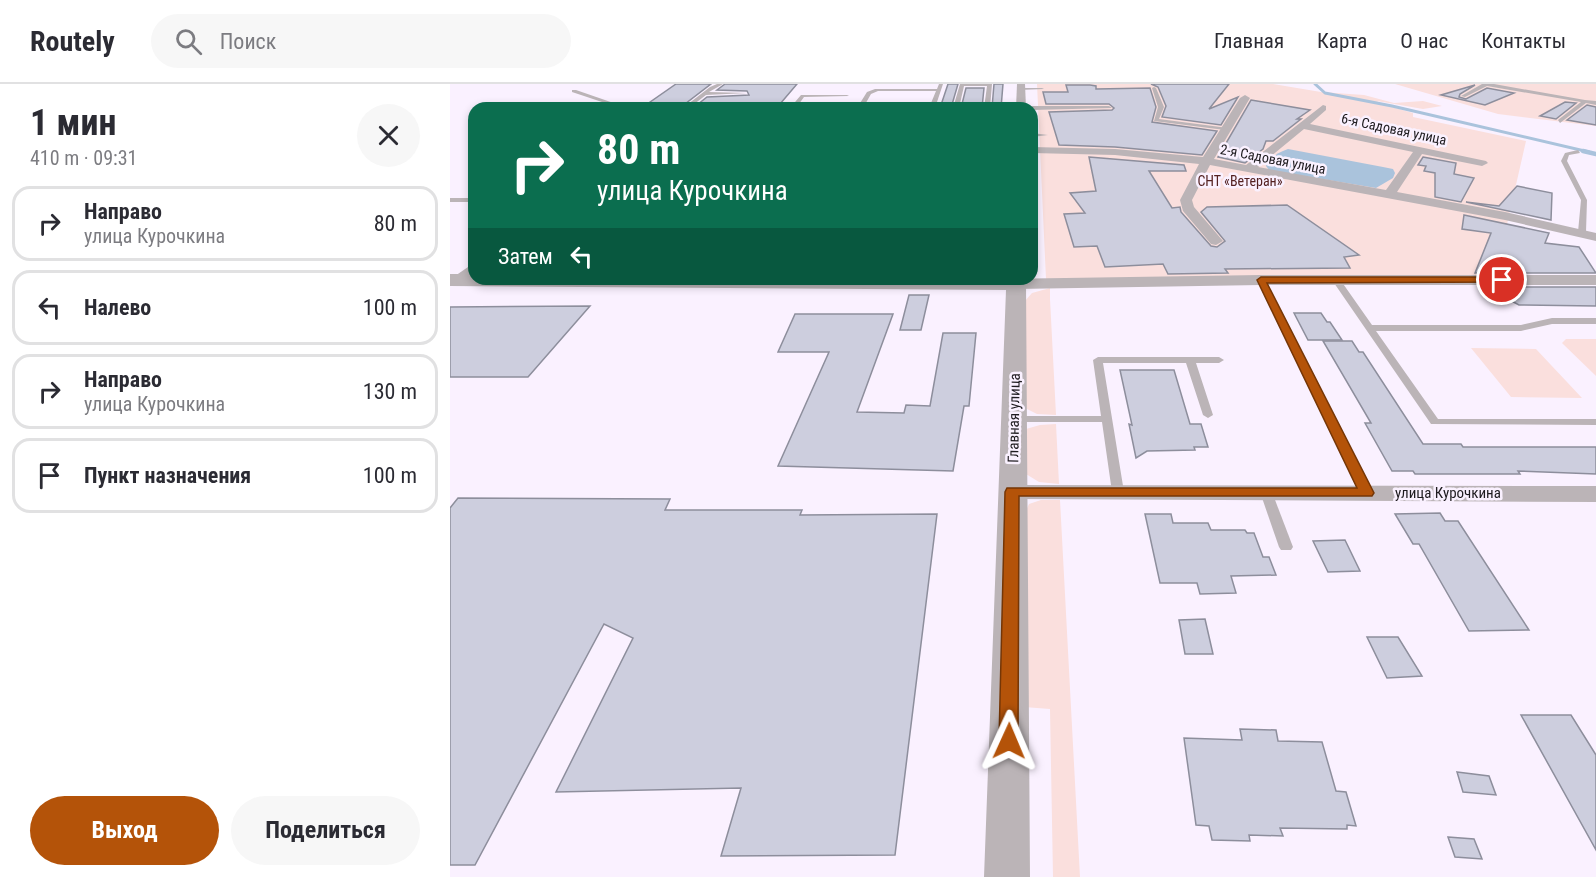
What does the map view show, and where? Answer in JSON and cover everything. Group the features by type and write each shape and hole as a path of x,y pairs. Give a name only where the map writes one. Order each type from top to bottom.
{"street":[{"path":"1216,241 1188,208 1186,200 1205,161 1245,98"},
{"path":"1247,170 1323,108"},
{"name":"6-я Садовая улица","path":"1301,124 1482,163"},
{"path":"1388,196 1420,149"},
{"name":"2-я Садовая улица","path":"1038,150 1115,152 1205,161 1505,216 1596,237"},
{"path":"453,280 468,280"},
{"path":"1038,281 1596,280"},
{"name":"Главная улица","path":"1007,877 1016,285"},
{"name":"улица Курочкина","path":"1012,492 1596,494"}],"lane":[{"path":"694,102 721,84"},
{"path":"1463,96 1486,84 1596,103"},
{"path":"958,102 962,85 990,85 988,102"},
{"path":"864,102 870,93 877,90 940,87 934,102"},
{"path":"1021,87 1042,89"},
{"path":"1154,88 1161,107 1156,120 1225,128"},
{"path":"574,91 607,102"},
{"path":"705,93 745,93"},
{"path":"798,102 804,96 847,96"},
{"path":"1560,121 1585,101"},
{"path":"1038,108 1109,108"},
{"path":"1038,135 1045,135"},
{"path":"1578,152 1567,154 1564,161 1584,200 1582,232"},
{"path":"450,200 468,200"},
{"path":"453,280 468,271"},
{"path":"1261,280 1367,493"},
{"path":"1336,280 1435,422 1596,422"},
{"path":"1371,328 1521,328 1552,321 1596,321"},
{"path":"1118,492 1098,360 1219,360"},
{"path":"1190,360 1208,415"},
{"path":"1014,419 1107,419"},
{"path":"1266,492 1286,547"}],"green space":[{"name":"СНТ «Ветеран»","path":"1037,84 1273,84 1321,92 1364,95 1394,103 1423,101 1442,106 1423,109 1377,101 1413,113 1413,117 1526,141 1505,233 1520,275 1046,279"},
{"path":"1395,84 1596,84 1596,126 1498,114"},
{"path":"1050,288 1056,415 1037,414 1025,408 1025,301 1032,293"},
{"path":"1566,339 1596,339 1596,376 1562,343"},
{"path":"1471,348 1536,349 1582,398 1511,397"},
{"path":"1056,424 1059,484 1039,482 1026,474 1026,429"},
{"path":"1041,500 1060,500 1080,877 1053,877 1050,709 1024,707 1025,513 1029,504"}],"water":[{"path":"1288,149 1393,169 1395,173 1393,178 1376,188 1269,170 1266,166 1270,160 1278,153"}],"building":[{"path":"676,84 711,84 688,102 650,102"},
{"path":"725,84 797,84 782,102 701,102 707,97 749,95 747,91 717,90"},
{"path":"948,84 958,84 953,102 942,102"},
{"path":"994,84 1003,84 1002,102 992,102"},
{"path":"1151,84 1229,84 1209,109 1238,97 1221,125 1162,117 1166,106 1158,87"},
{"path":"1066,85 1090,85 1096,86 1096,89 1150,88 1156,107 1152,122 1217,131 1202,155 1115,147 1059,145 1049,112 1112,110 1114,108 1109,104 1046,104 1043,92 1068,92"},
{"path":"1475,85 1459,97 1466,99 1487,88 1514,93 1485,105 1441,95"},
{"path":"966,88 984,88 983,102 962,102"},
{"path":"1251,100 1310,110 1273,141 1266,141 1263,149 1245,163 1218,157"},
{"path":"1565,102 1576,103 1556,119 1540,116"},
{"path":"1587,105 1596,107 1596,125 1567,120"},
{"path":"1089,157 1184,165 1186,171 1149,171 1172,208 1180,207 1181,212 1211,246 1217,247 1225,241 1201,212 1207,207 1287,205 1359,255 1344,257 1350,268 1225,269 1228,273 1168,274 1163,264 1105,267 1097,246 1074,247 1064,214 1085,213 1070,193 1096,191"},
{"path":"1423,157 1456,163 1454,174 1474,178 1461,202 1435,197 1435,173 1424,171 1426,166 1418,165"},
{"path":"1517,186 1552,193 1551,220 1466,202 1499,206"},
{"path":"1464,215 1549,233 1545,243 1579,247 1596,273 1475,273 1491,233 1462,229"},
{"path":"1485,287 1596,287 1596,306 1519,305"},
{"path":"909,295 929,295 921,330 900,330"},
{"path":"590,306 528,377 450,377 450,307"},
{"path":"1294,313 1321,313 1342,340 1308,340"},
{"path":"795,314 893,314 857,412 904,413 906,405 930,406 943,333 976,333 969,406 964,406 953,471 778,466 829,352 778,352"},
{"path":"1323,341 1352,341 1359,352 1363,352 1423,444 1461,444 1463,447 1596,447 1596,474 1518,471 1520,474 1415,474 1413,471 1392,471 1365,423 1371,423"},
{"path":"1120,370 1174,370 1190,424 1201,424 1208,447 1194,447 1195,450 1147,451 1136,458 1129,424 1132,425"},
{"path":"458,498 670,499 665,510 802,510 800,515 937,514 895,855 721,856 741,788 556,792 633,638 604,624 475,865 450,865 450,508"},
{"path":"1440,513 1445,521 1458,521 1529,630 1469,631 1419,544 1413,544 1395,514"},
{"path":"1145,514 1171,514 1173,523 1208,523 1211,530 1245,530 1247,533 1254,533 1263,557 1269,557 1276,575 1231,576 1236,593 1200,594 1197,583 1160,583"},
{"path":"1345,540 1360,571 1328,572 1313,541"},
{"path":"1205,619 1213,654 1185,654 1179,620"},
{"path":"1367,637 1398,637 1422,676 1387,678"},
{"path":"1521,715 1571,715 1596,755 1596,850"},
{"path":"1240,729 1276,730 1278,741 1322,742 1336,791 1346,792 1356,826 1347,825 1347,829 1280,828 1283,836 1249,835 1250,841 1212,840 1209,826 1196,825 1184,738 1242,740"},
{"path":"1457,772 1489,776 1496,795 1463,792"},
{"path":"1448,837 1474,839 1482,859 1455,857"}],"waterway":[{"path":"1315,84 1325,93 1392,106 1589,152"},
{"path":"1583,151 1596,154"}],"route":[{"path":"1009,741 1012,492 1367,493 1261,280 1502,280"}]}
